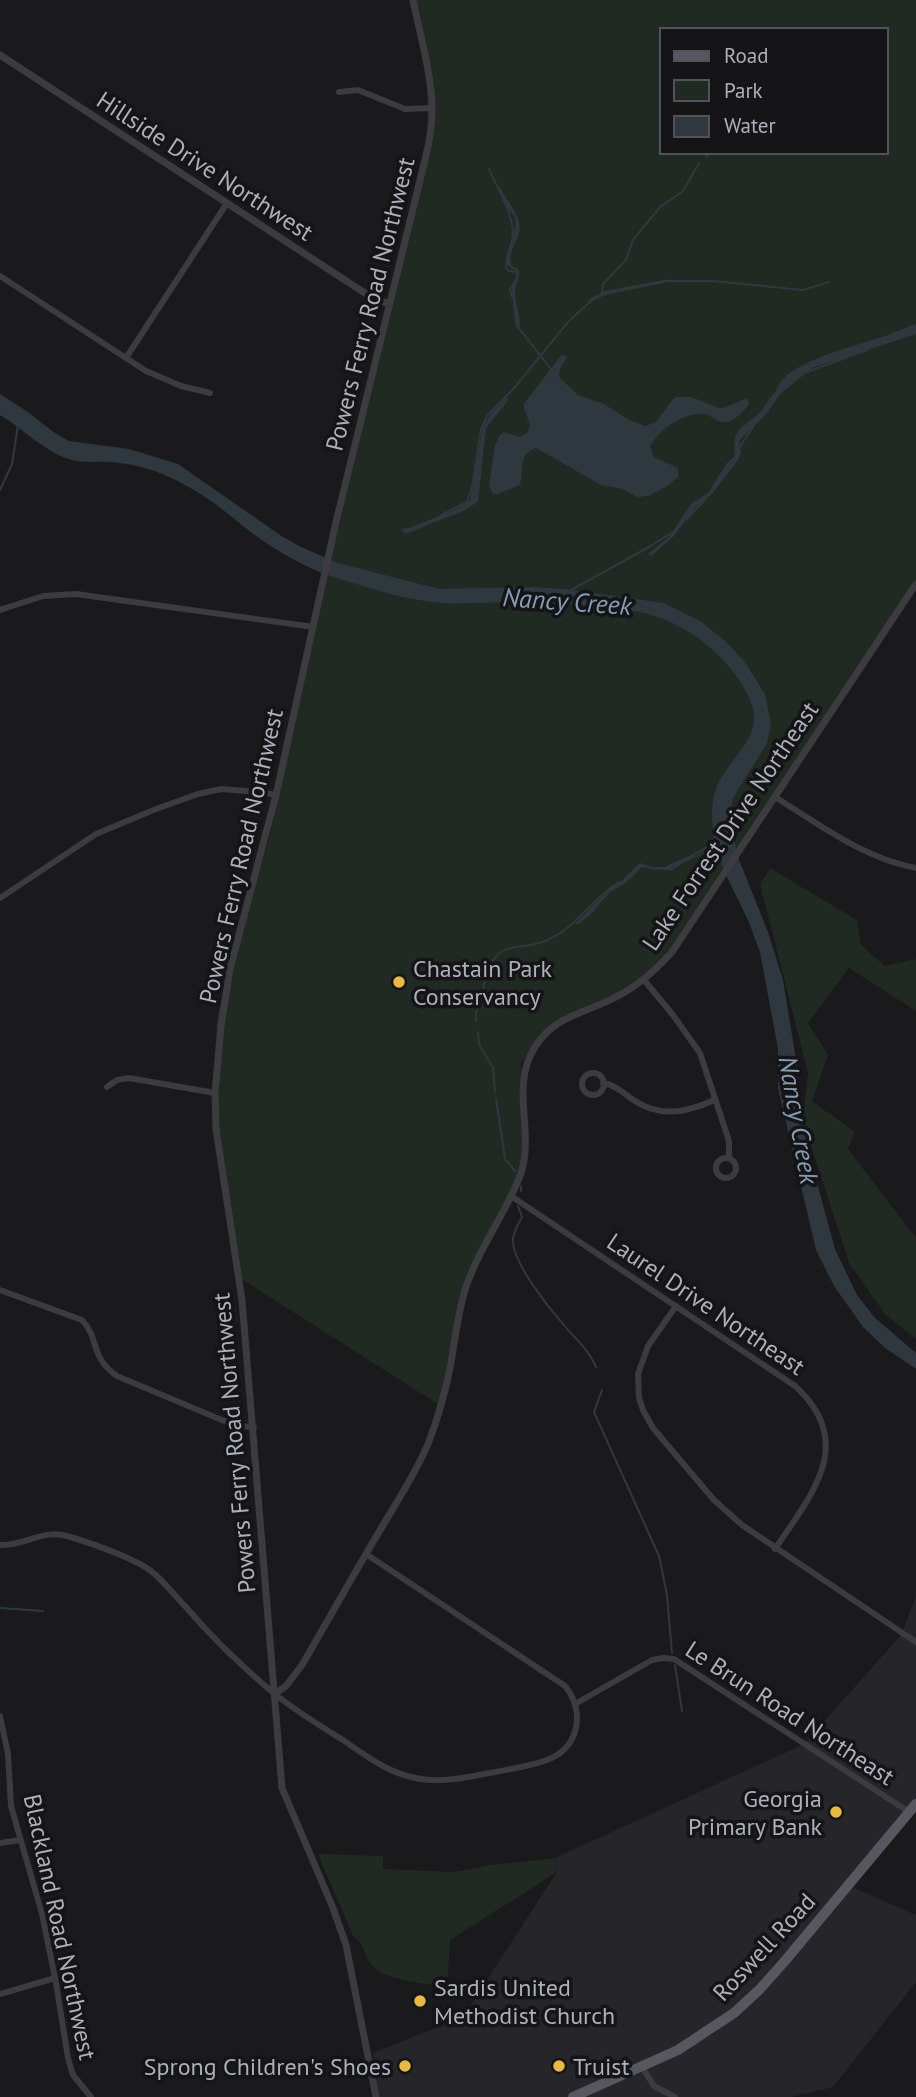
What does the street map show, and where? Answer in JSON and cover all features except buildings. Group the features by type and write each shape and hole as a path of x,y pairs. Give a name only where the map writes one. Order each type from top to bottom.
{"main road":[{"name":"Roswell Road","path":"573,2097 678,2050 734,2012 759,1990 913,1808"}],"street":[{"name":"Powers Ferry Road Northwest","path":"376,2097 346,1945 282,1788 242,1300 216,1129 215,1093 230,969 276,796 332,543 431,131 432,108 425,56 413,0"},
{"name":"Hillside Drive Northwest","path":"0,55 374,299 390,304"},
{"path":"339,92 358,90 405,109 432,108"},
{"path":"126,358 226,203"},
{"path":"0,276 163,379 210,393"},
{"name":"Lake Forrest Drive Northeast","path":"275,1694 286,1686 302,1665 412,1477 428,1443 447,1379 457,1320 466,1289 480,1254 521,1174 526,1140 522,1082 525,1066 534,1047 546,1032 566,1017 614,998 644,980 672,952 916,584"},
{"path":"0,610 43,596 76,594 314,627"},
{"path":"0,898 96,834 156,809 220,789 276,796"},
{"path":"775,797 855,846 890,862 916,867"},
{"path":"644,980 700,1053 729,1141 729,1158"},
{"path":"107,1087 117,1080 130,1078 215,1093"},
{"path":"603,1083 616,1087 644,1106 664,1112 688,1111 714,1100"},
{"name":"Laurel Drive Northeast","path":"511,1196 795,1386 809,1401 820,1419 825,1447 821,1474 814,1491 775,1549"},
{"path":"0,1290 82,1320 90,1331 100,1360 117,1376 236,1426 254,1427"},
{"path":"676,1306 648,1346 641,1362 637,1386 643,1410 653,1429 714,1500 742,1525 916,1642"},
{"path":"0,1545 42,1535 61,1535 89,1543 141,1565 160,1578 223,1646 275,1694 385,1768 411,1777 437,1781 457,1779 515,1769 554,1757 567,1747 578,1718 569,1692 559,1682 366,1553"},
{"name":"Le Brun Road Northeast","path":"575,1704 652,1660 674,1659 913,1808"},
{"name":"Blackland Road Northwest","path":"0,1716 8,1756 11,1806 42,1914 68,2059 73,2075 91,2097"},
{"path":"0,1843 20,1840"},
{"path":"0,1994 55,1978"},
{"path":"642,2067 654,2085 675,2097"}],"shaded area":[{"path":"916,1596 916,1804 850,1886 916,1915 916,1982 833,2087 791,2097 378,2097 373,2053 463,2017 557,1872 555,1858 804,1744 901,1635"}],"green space":[{"path":"414,0 916,0 916,587 678,940 646,983 590,1005 541,1033 521,1064 525,1149 516,1183 466,1282 441,1406 235,1275 213,1100 217,1017 271,831 294,710 427,155 425,46"},
{"path":"770,868 857,920 861,945 885,966 916,959 916,1011 849,968 808,1023 828,1055 812,1101 855,1132 848,1149 916,1238 916,1339 885,1314 849,1263 803,1121 808,1073 760,884"},
{"path":"318,1854 383,1856 383,1869 454,1872 555,1858 557,1872 450,1940 447,1987 395,1978 370,1963 353,1936"}],"water":[{"path":"500,187 520,227 511,260 511,265 519,270 515,292 520,327 516,328 512,287 518,275 507,262 507,255 516,224 513,214 504,202 498,188"},
{"path":"669,279 668,282 605,295 591,302 589,299 605,291"},
{"path":"916,324 916,334 812,368 779,395 768,412 739,441 741,452 738,460 711,495 696,507 673,537 651,556 648,554 669,537 691,504 708,493 726,464 735,456 737,433 767,405 785,377 818,358"},
{"path":"562,354 567,357 559,377 578,395 604,404 629,420 645,426 656,422 677,397 691,397 719,408 746,398 748,406 728,422 697,414 665,428 650,447 654,457 678,468 678,477 648,496 637,497 623,489 601,485 536,448 526,454 520,485 493,494 489,486 495,445 504,432 520,437 528,432 530,425 523,405"},
{"name":"Nancy Creek","path":"0,394 69,441 129,449 178,464 283,537 338,563 439,589 564,589 664,603 700,621 724,640 745,662 765,694 771,724 767,743 733,798 729,817 738,857 768,932 783,980 797,1066 798,1098 814,1172 835,1249 857,1295 875,1318 916,1353 916,1369 885,1348 863,1327 834,1286 816,1250 778,1088 778,1049 760,952 716,848 666,870 641,866 624,884 610,892 590,915 575,924 640,863 651,867 665,867 716,846 712,815 715,791 746,742 754,721 748,695 719,656 679,626 641,612 548,602 430,602 391,594 328,575 281,552 209,499 165,475 127,464 76,461 58,455 0,415"},
{"path":"506,398 509,399 486,428 478,501 464,511 405,534 401,529 457,509 470,501 483,426"}],"waterway":[{"path":"706,157 709,154"},
{"path":"602,292 603,284 626,260 633,240 660,207 683,191 699,163"},
{"path":"489,169 509,213 512,238"},
{"path":"507,258 506,268 517,272 517,278 510,289 512,297"},
{"path":"667,281 713,281 803,290 829,282"},
{"path":"441,515 467,502 481,429 487,416 515,387 568,322 592,300"},
{"path":"514,306 516,321"},
{"path":"517,326 551,369"},
{"path":"807,372 867,350"},
{"path":"763,410 774,394"},
{"path":"0,490 12,464 18,425"},
{"path":"739,448 753,427"},
{"path":"687,519 705,500"},
{"name":"Nancy Creek","path":"571,590 673,532"},
{"path":"668,869 715,844"},
{"path":"630,878 641,866 645,867"},
{"path":"476,1021 488,971 494,959 510,948 543,942 557,935 614,885"},
{"path":"478,1032 479,1044 493,1068 495,1092"},
{"path":"496,1098 505,1159 515,1171"},
{"path":"521,1186 521,1191"},
{"path":"518,1206 522,1217 513,1239 519,1262 541,1296 585,1349 596,1367"},
{"path":"602,1390 594,1412 659,1556 667,1595 672,1653"},
{"path":"0,1608 43,1611"},
{"path":"675,1665 682,1711"}],"place":[{"name":"Chastain Park Conservancy","path":"399,982"},
{"name":"Georgia Primary Bank","path":"836,1812"},
{"name":"Sardis United Methodist Church","path":"420,2001"},
{"name":"Sprong Children's Shoes","path":"405,2066"},
{"name":"Truist","path":"559,2066"}]}
